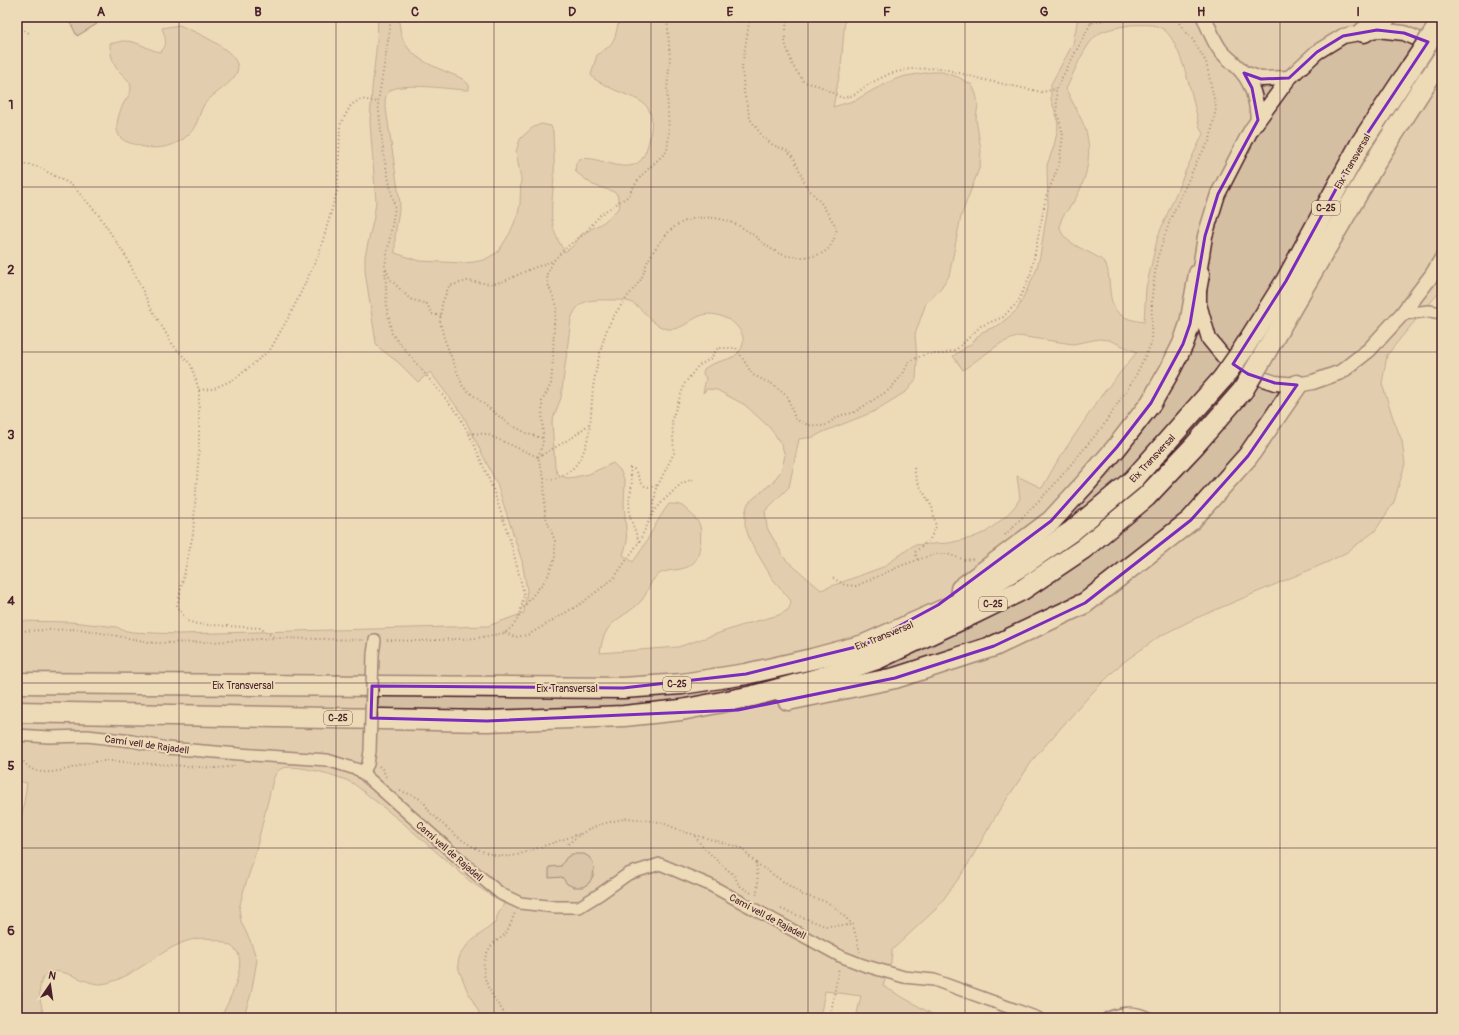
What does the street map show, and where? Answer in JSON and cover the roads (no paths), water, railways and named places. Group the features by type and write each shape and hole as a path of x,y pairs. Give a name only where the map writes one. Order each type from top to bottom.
{"highway":[{"path":"1364,32 1386,17"},
{"name":"Eix Transversal","path":"17,683 623,688 682,684 746,674 864,645 959,603 1020,567 1072,531 1133,480 1223,378 1242,351 1286,281 1361,143 1440,25"},
{"name":"Eix Transversal","path":"17,712 487,721 624,716 681,710 753,696 810,681 878,658 975,614 1022,590 1083,549 1146,497 1195,445 1243,390 1382,151 1442,57"},
{"path":"864,645 938,605 970,582 1051,521 1085,484 1117,447 1150,403 1170,370 1183,344 1190,324 1199,274"},
{"path":"681,710 738,710 895,678 994,646 1085,603 1191,520 1248,456 1297,385"}],"street":[{"path":"1204,17 1221,50 1244,73 1252,88 1257,105 1258,120"},
{"path":"1442,52 1432,44 1404,33 1377,30 1364,32 1343,36 1317,52 1289,78 1251,130 1218,194 1205,236 1199,274 1199,304 1209,339 1223,356 1248,374 1275,383 1297,385 1313,382 1341,372 1369,350 1402,314 1432,275 1442,258"},
{"path":"1244,73 1262,80 1289,78"},
{"path":"1402,314 1429,311 1442,313"},
{"path":"365,768 370,751 373,654 375,640"},
{"name":"Camí vell de Rajadell","path":"17,735 49,737 87,736 132,741 167,748 327,760 359,770 365,768 473,871 500,894 520,903 556,907 579,906 600,894 628,874 660,864 710,885 840,956 863,965 904,977 934,980 1038,1018"},
{"path":"1108,1018 1118,1014 1131,1012 1148,1018"}]}
